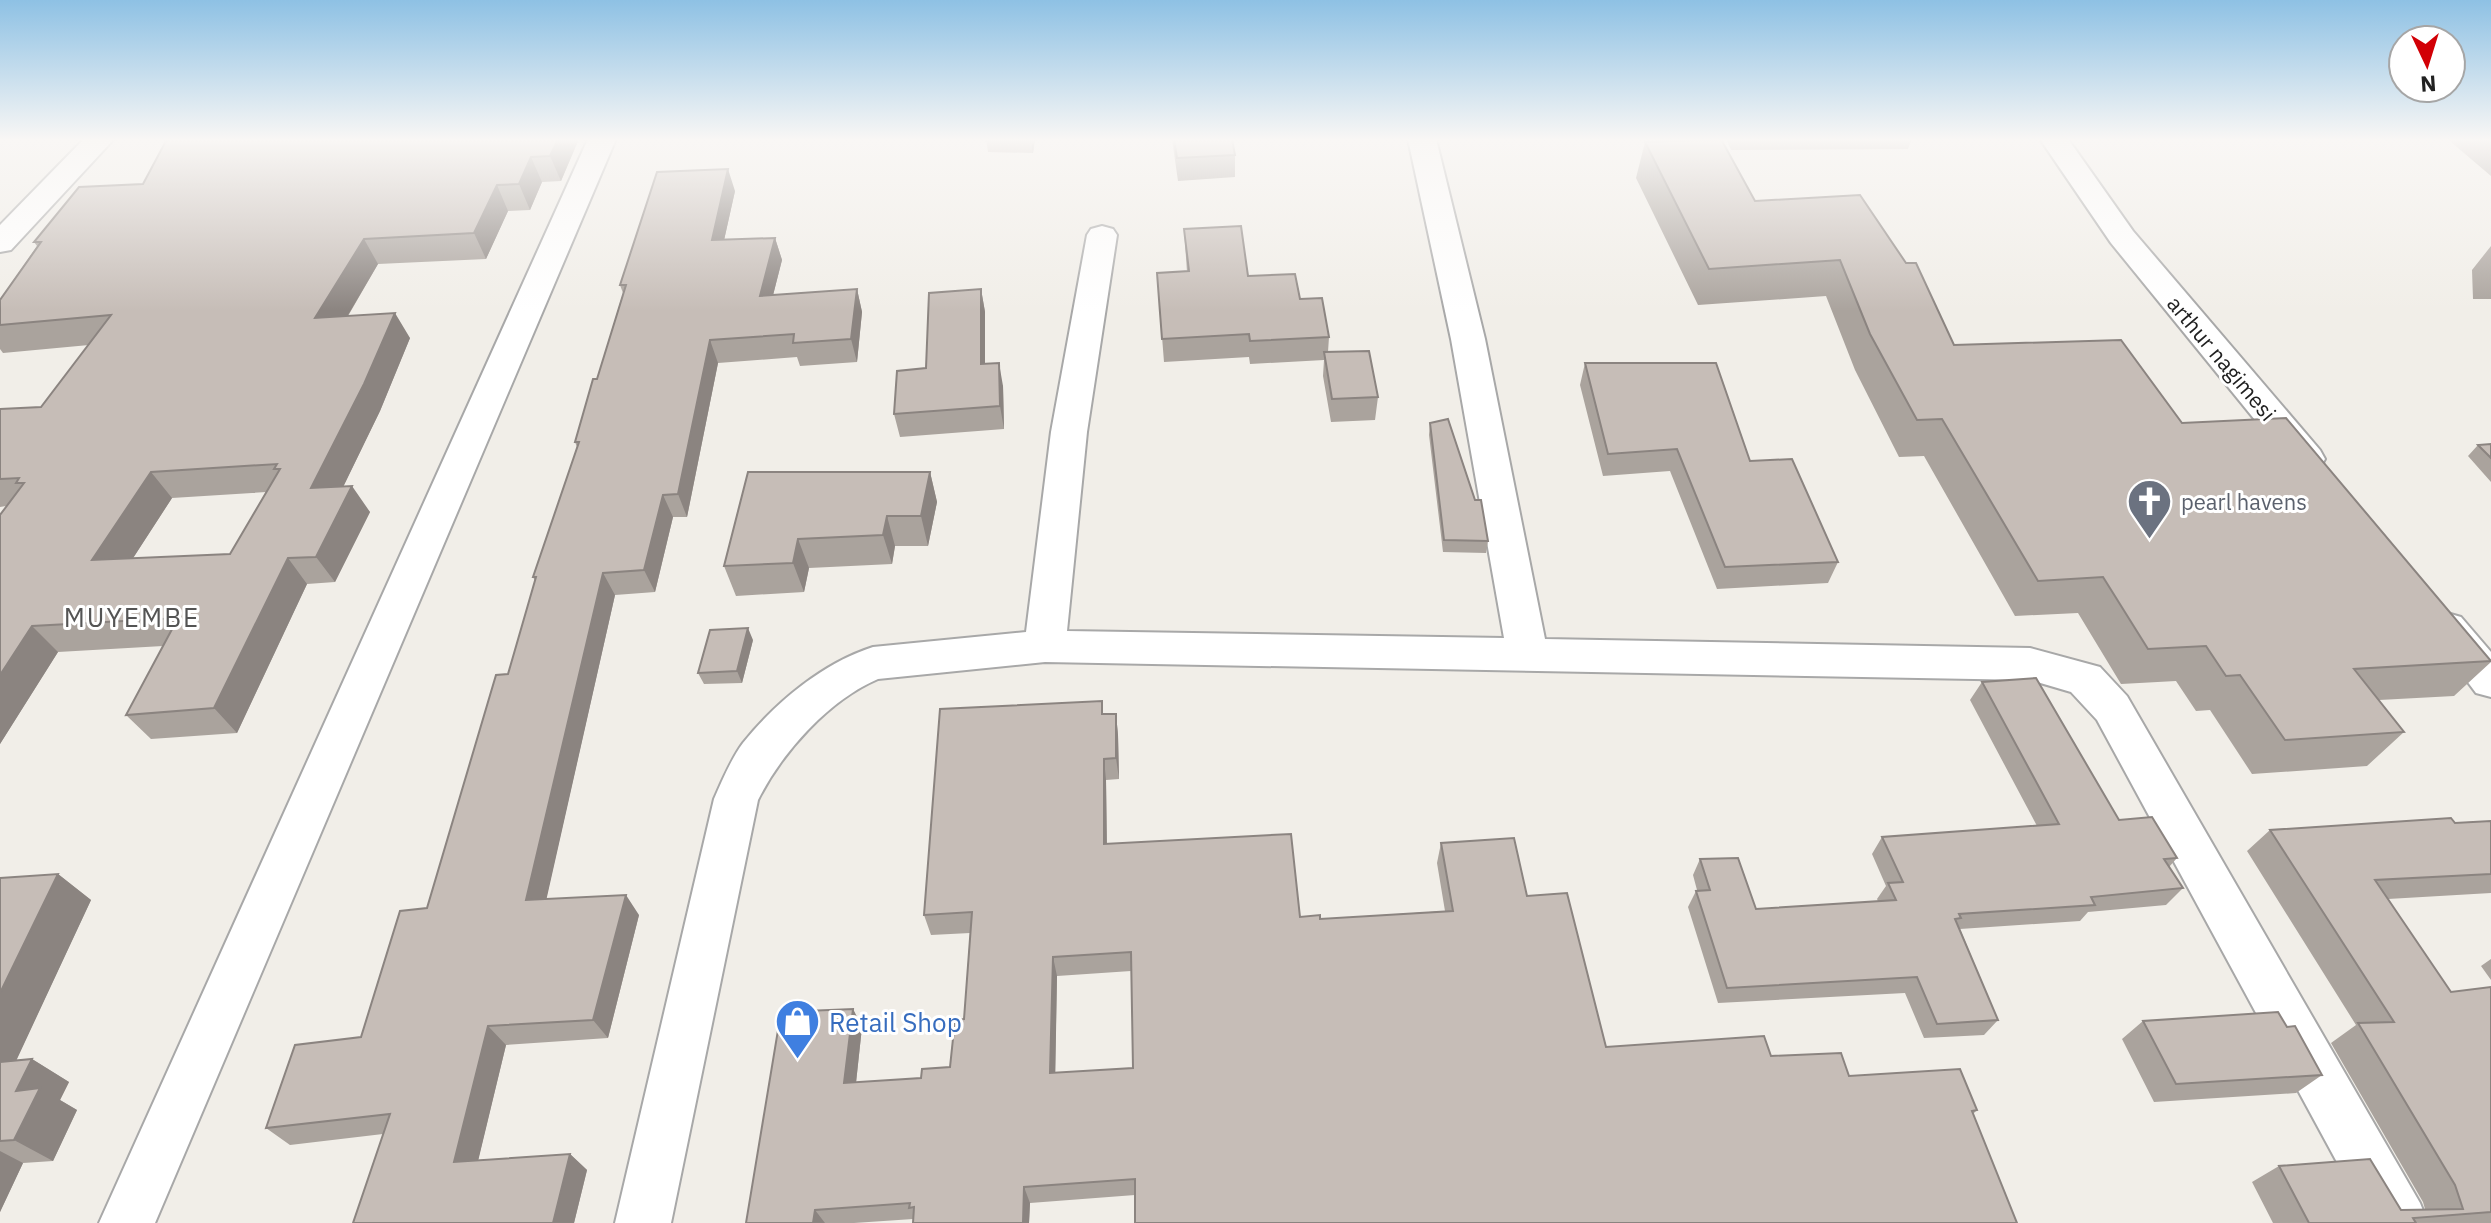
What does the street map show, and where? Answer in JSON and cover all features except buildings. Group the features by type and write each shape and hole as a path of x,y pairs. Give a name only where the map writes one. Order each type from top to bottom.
{"street":[{"path":"0,243 45,196"},
{"path":"127,1223 577,196"},
{"path":"1435,196 1468,339 1528,657"},
{"name":"arthur nagimesi","path":"2094,196 2122,237 2331,489"},
{"path":"1045,646 1069,432 1102,235"},
{"path":"2431,609 2491,681"},
{"path":"643,1223 736,799 758,757 843,676 873,663 1045,646 2030,664 2085,679 2112,708 2400,1223"}],"place":[{"name":"pearl havens","path":"2150,540"},
{"name":"Retail Shop","path":"798,1061"}],"district":[{"name":"MUYEMBE","path":"132,617"}]}
